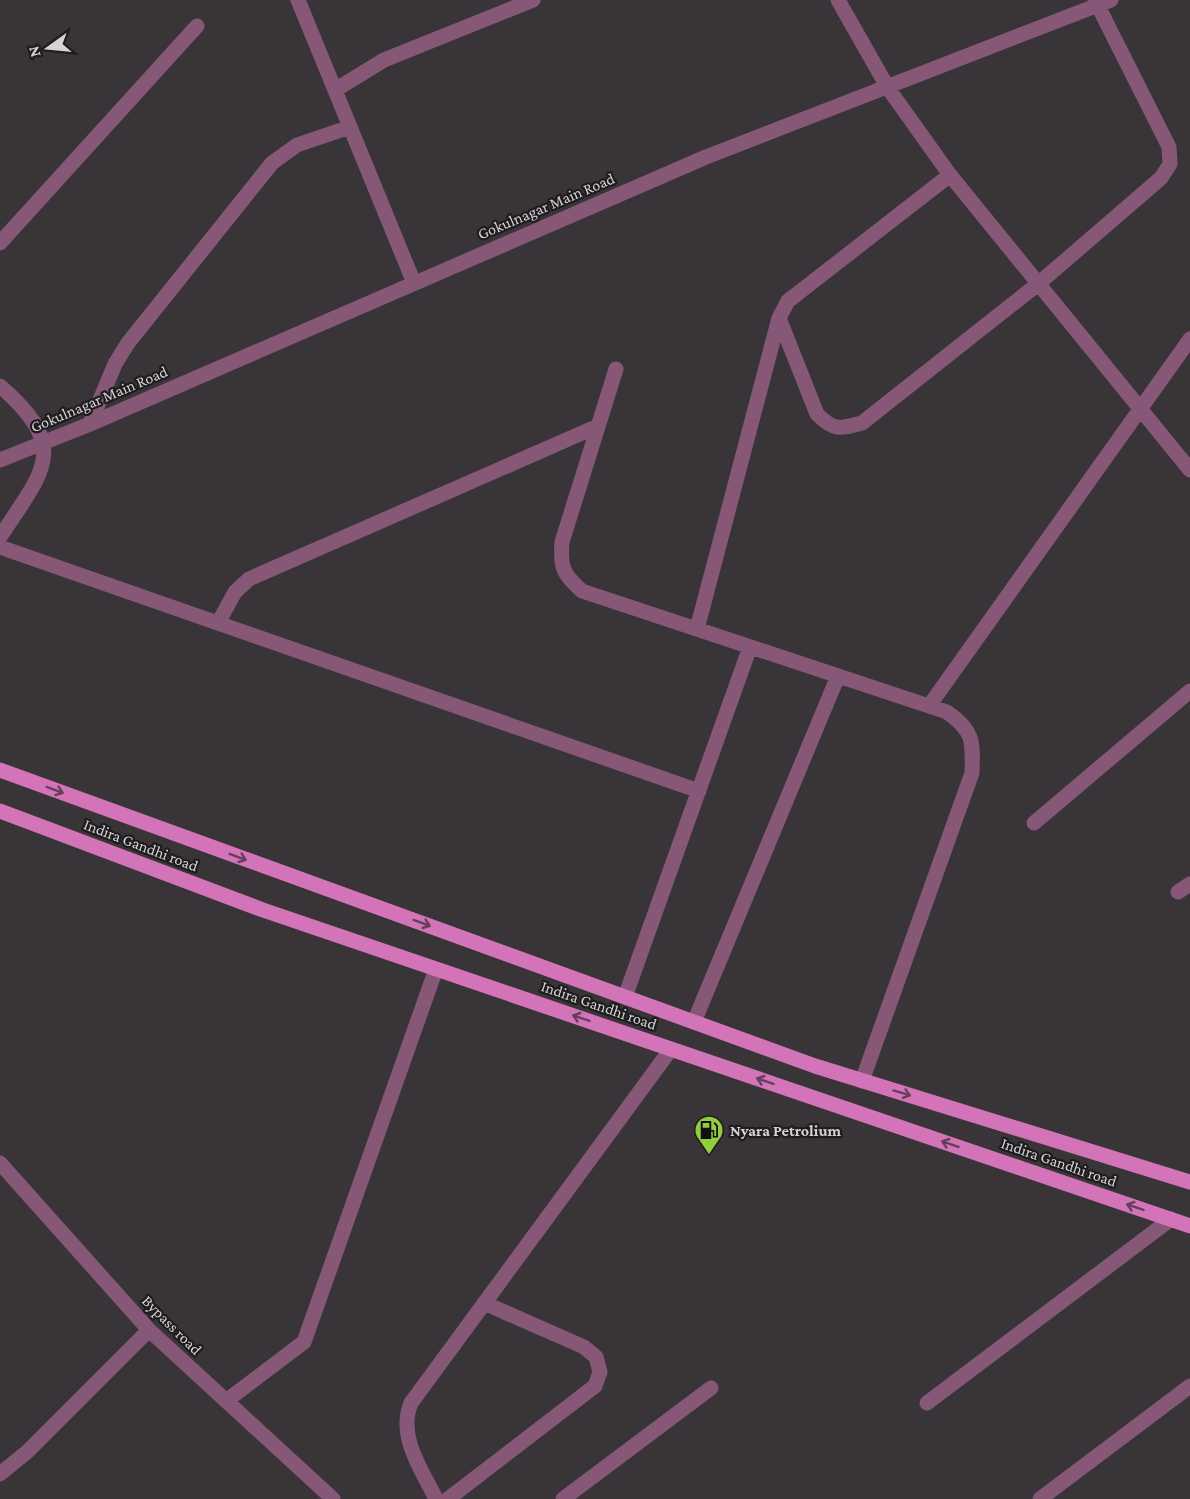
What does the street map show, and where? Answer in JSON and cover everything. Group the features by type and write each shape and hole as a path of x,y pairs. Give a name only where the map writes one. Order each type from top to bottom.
{"main road":[{"name":"Indira Gandhi road","path":"0,770 862,1081 1190,1182"},
{"name":"Indira Gandhi road","path":"0,811 264,910 1190,1226"}],"street":[{"path":"298,0 414,283"},
{"path":"335,90 384,60 533,0"},
{"path":"838,0 888,88 950,175 1143,409 1190,470"},
{"path":"779,318 817,414 828,425 844,428 862,423 1038,284 1161,178 1170,164 1169,147 1101,2"},
{"name":"Gokulnagar Main Road","path":"0,460 90,424 706,157 888,88 1101,2"},
{"path":"0,243 197,26"},
{"path":"90,424 115,364 128,342 272,164 297,145 350,127"},
{"path":"697,629 779,318 788,301 950,175"},
{"path":"929,706 1143,409 1190,339"},
{"path":"616,369 562,542 561,564 568,578 582,591 947,712 965,725 973,747 972,773 862,1081"},
{"path":"0,386 24,407 36,422 44,442 45,461 39,478 0,537"},
{"path":"218,623 235,592 249,579 598,426"},
{"path":"0,547 699,791"},
{"path":"625,997 750,647"},
{"path":"694,1022 838,676"},
{"path":"1034,823 1190,691"},
{"path":"226,1401 304,1342 436,969"},
{"path":"436,1499 412,1449 406,1415 411,1403 671,1049"},
{"name":"Bypass road","path":"0,1163 149,1330 330,1498"},
{"path":"927,1403 1171,1219"},
{"path":"448,1499 595,1386 600,1372 596,1358 584,1347 484,1303"},
{"path":"0,1474 27,1452 149,1330"},
{"path":"1040,1499 1190,1386"},
{"path":"563,1499 711,1388"}],"place":[{"name":"Nyara Petrolium","path":"709,1156"}]}
